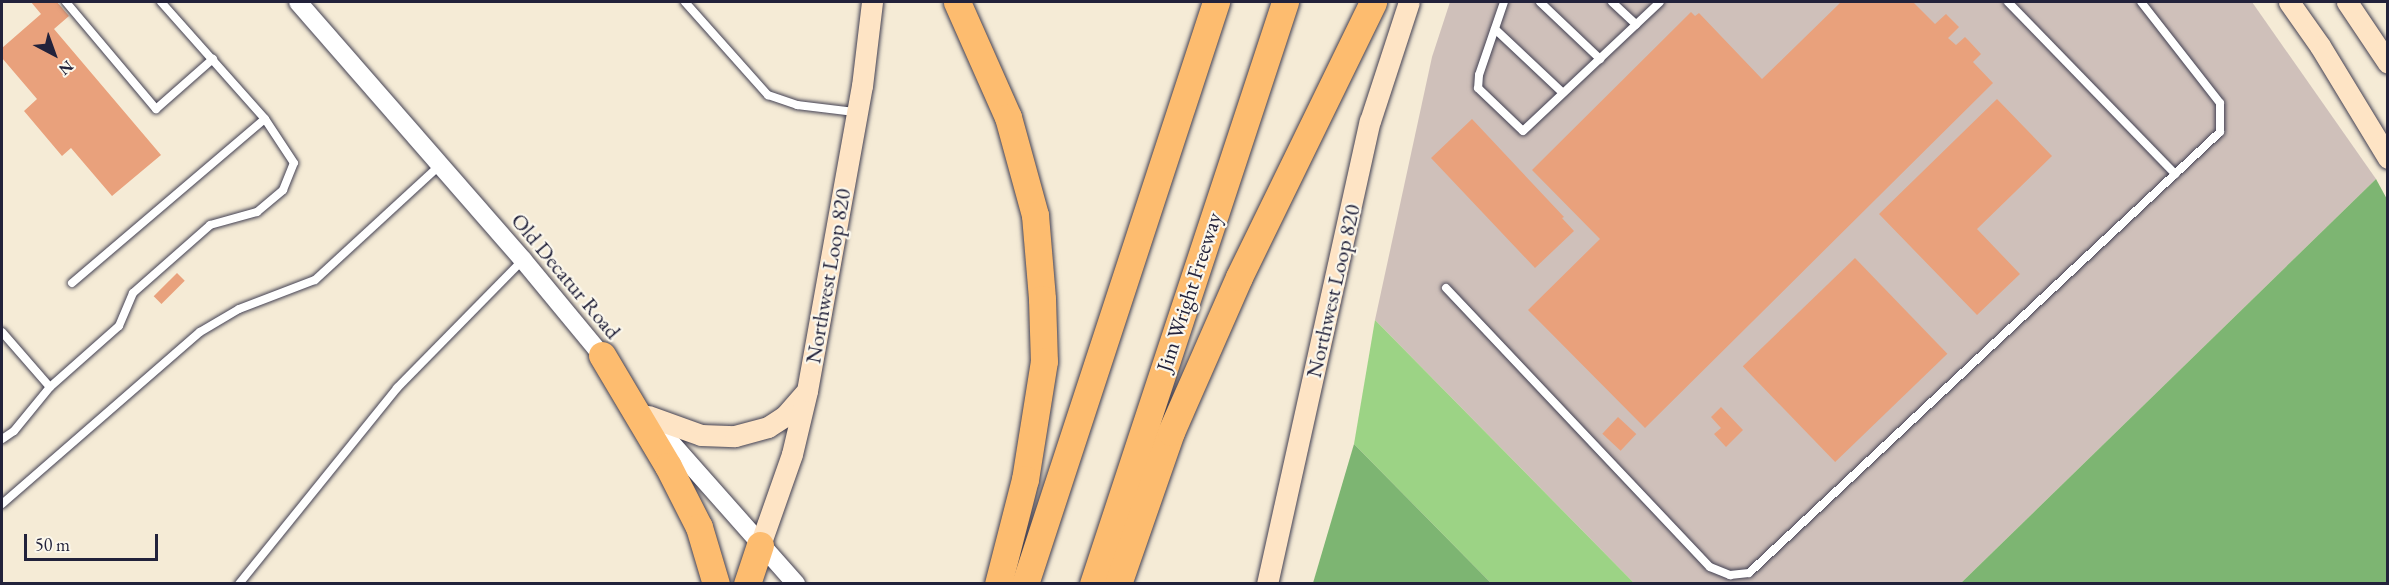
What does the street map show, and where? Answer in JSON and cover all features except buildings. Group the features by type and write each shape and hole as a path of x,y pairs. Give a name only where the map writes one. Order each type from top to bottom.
{"highway":[{"path":"957,2 1008,117 1035,215 1042,299 1044,361 1025,479 998,584"},
{"path":"1024,584 1216,2"},
{"name":"Jim Wright Freeway","path":"1093,584 1286,2"},
{"path":"1118,584 1175,422 1239,277 1373,2"},
{"path":"602,355 668,466 699,527 716,584"},
{"path":"747,584 760,545"}],"main road":[{"name":"Northwest Loop 820","path":"760,545 792,454 807,391 857,113 872,2"},
{"name":"Northwest Loop 820","path":"1268,584 1370,121 1409,2"},
{"path":"2289,2 2320,46 2388,158"},
{"path":"2347,2 2388,63"},
{"path":"648,416 701,435 735,436 768,427 785,416 807,391"}],"street":[{"name":"Old Decatur Road","path":"298,2 523,260 602,355 648,416 796,584"}],"lane":[{"path":"66,2 156,109 213,59"},
{"path":"2,439 14,431 50,387 119,326 133,293 210,225 257,212 283,190 294,163 265,118 161,2"},
{"path":"685,2 768,94 797,105 857,113"},
{"path":"1504,2 1479,75 1478,88 1523,131 1660,2"},
{"path":"1540,2 1600,59"},
{"path":"1611,2 1636,24"},
{"path":"2008,2 2175,174"},
{"path":"1446,288 1710,567 1730,575 1749,573 2220,132 2220,103 2141,2"},
{"path":"1495,29 1563,93"},
{"path":"72,282 265,118"},
{"path":"2,504 200,332 239,309 315,280 440,165"},
{"path":"239,584 398,388 523,260"},
{"path":"2,332 50,387"}],"shaded area":[{"path":"1450,2 2252,2 2376,179 1961,583 1634,583 1375,320 1432,57"}],"green space":[{"path":"2376,179 2388,201 2387,583 1961,583"},
{"path":"1375,320 1634,583 1491,583 1354,444"},
{"path":"1354,444 1491,583 1313,583"}]}
